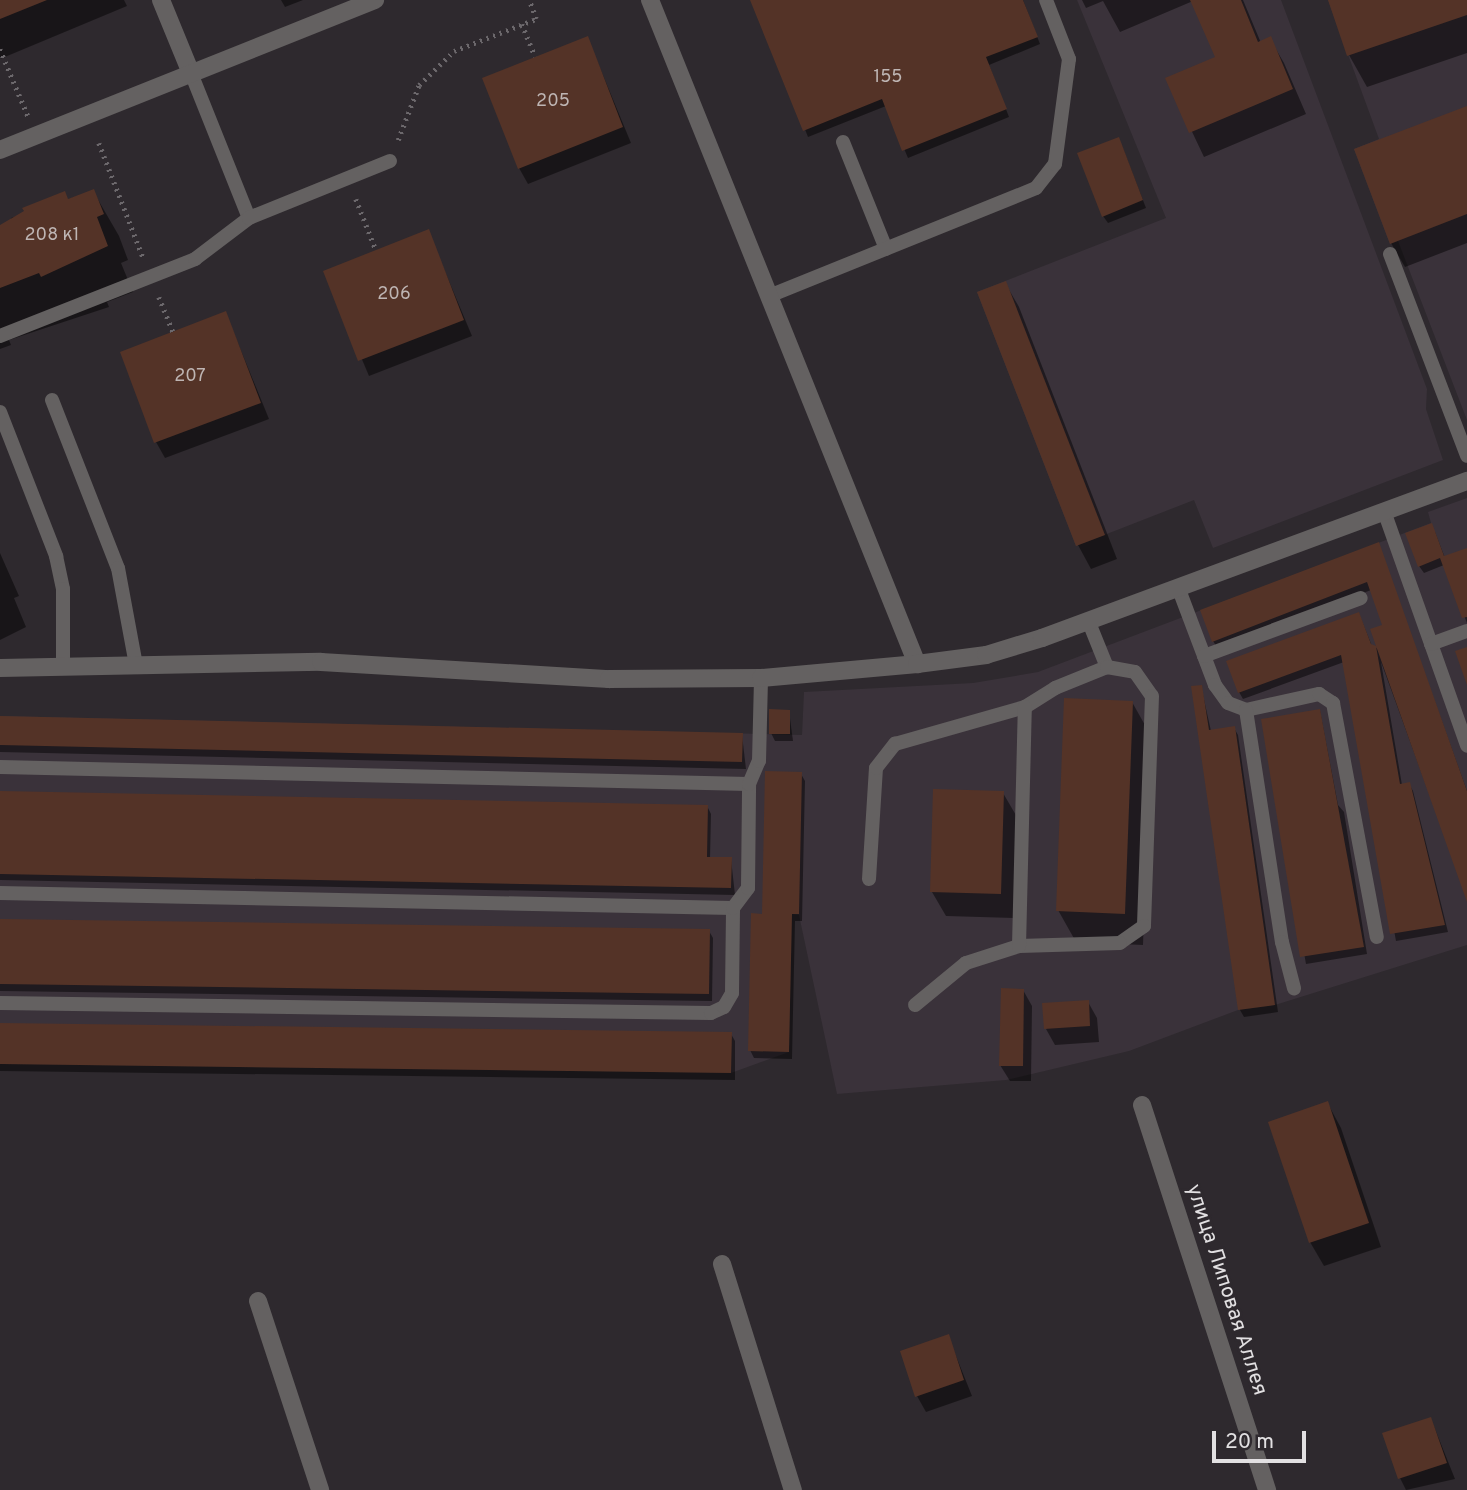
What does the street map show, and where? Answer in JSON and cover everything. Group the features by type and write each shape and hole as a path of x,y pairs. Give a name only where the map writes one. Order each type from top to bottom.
{"street":[{"path":"161,0 191,73"},
{"path":"0,150 375,0"},
{"path":"650,0 917,664"},
{"path":"0,668 321,662 608,678 761,678 917,664 986,655 1467,481"},
{"name":"улица Липовая Аллея","path":"1142,1105 1267,1490"},
{"path":"722,1264 793,1490"},
{"path":"258,1301 320,1490"}],"lane":[{"path":"769,296 1036,188 1055,164 1069,59 1046,0"},
{"path":"191,73 248,218"},
{"path":"843,142 886,248"},
{"path":"0,336 195,259 248,218 390,161"},
{"path":"1390,254 1467,456"},
{"path":"52,400 118,568 136,665"},
{"path":"0,412 56,556 64,589 63,667"},
{"path":"1384,511 1467,746"},
{"path":"1178,587 1204,656 1228,703 1247,710 1319,694 1333,703 1377,937"},
{"path":"1204,656 1361,598"},
{"path":"1088,620 1107,667"},
{"path":"1431,644 1467,632"},
{"path":"869,879 876,768 895,744 1025,707 1055,688 1107,667 1135,672 1152,696 1144,926 1120,943 1019,946 966,962 915,1005"},
{"path":"0,1003 711,1013 724,1007 732,993 733,908 748,888 749,784 759,761 761,678"},
{"path":"1019,946 1025,707"},
{"path":"1247,710 1282,942 1294,988"},
{"path":"0,766 749,784"},
{"path":"0,893 733,908"}],"path":[{"path":"390,161 419,85 454,51 536,19 529,0"},
{"path":"522,24 535,57"},
{"path":"0,48 29,118"},
{"path":"99,143 173,332"},
{"path":"348,178 376,250"}],"shaded area":[{"path":"1077,0 1281,0 1427,389 1426,409 1443,460 1213,548 1194,500 1076,546 977,292 1166,218"},
{"path":"1328,0 1467,0 1467,420 1398,241 1390,244 1354,149 1379,139"},
{"path":"1467,498 1467,945 1275,1005 1238,1010 1129,1051 1006,1080 837,1094 799,915 792,914 789,1052 731,1073 0,1064 0,716 802,735 804,692 973,683 1038,672 1431,523 1428,512"}],"building":[{"path":"0,0 47,0 0,19"},
{"path":"750,0 1023,0 1038,37 986,57 1007,109 902,151 882,99 803,131"},
{"path":"1190,0 1241,0 1258,42 1271,36 1293,89 1189,133 1165,78 1215,57"},
{"path":"1328,0 1467,0 1467,15 1347,56"},
{"path":"588,36 623,127 518,169 482,78"},
{"path":"1467,106 1467,214 1390,244 1354,149"},
{"path":"1119,137 1143,200 1102,217 1077,153"},
{"path":"94,189 104,214 97,217 108,246 41,277 39,273 0,288 0,225 24,211 22,208 65,191 68,199"},
{"path":"429,229 464,320 358,361 323,271"},
{"path":"1006,281 1105,535 1076,546 977,292"},
{"path":"226,311 261,403 154,443 120,352"},
{"path":"1432,523 1444,556 1467,548 1467,617 1462,618 1440,558 1418,567 1405,533"},
{"path":"1379,542 1467,791 1467,902 1370,629 1382,625 1367,582 1212,642 1200,610"},
{"path":"1359,612 1371,644 1376,646 1400,784 1410,782 1445,925 1390,934 1341,655 1238,693 1226,661"},
{"path":"1467,647 1467,685 1455,651"},
{"path":"1202,685 1209,730 1235,726 1275,1005 1238,1010 1191,686"},
{"path":"1064,698 1133,701 1125,914 1056,911"},
{"path":"769,709 790,710 790,734 769,734"},
{"path":"1320,709 1364,947 1300,957 1261,719"},
{"path":"0,716 743,733 742,762 0,745"},
{"path":"765,771 802,772 799,914 792,914 789,1052 748,1051 751,913 762,914"},
{"path":"933,789 1004,791 1001,894 930,892"},
{"path":"0,791 708,805 707,857 732,857 731,888 0,874"},
{"path":"0,919 710,929 709,994 0,984"},
{"path":"1001,988 1024,989 1023,1066 999,1066"},
{"path":"1089,1000 1090,1026 1044,1029 1042,1003"},
{"path":"0,1023 732,1032 731,1073 0,1064"},
{"path":"1328,1101 1369,1223 1309,1243 1268,1122"},
{"path":"949,1334 964,1380 915,1397 900,1351"},
{"path":"1431,1417 1447,1463 1398,1479 1382,1433"}]}
